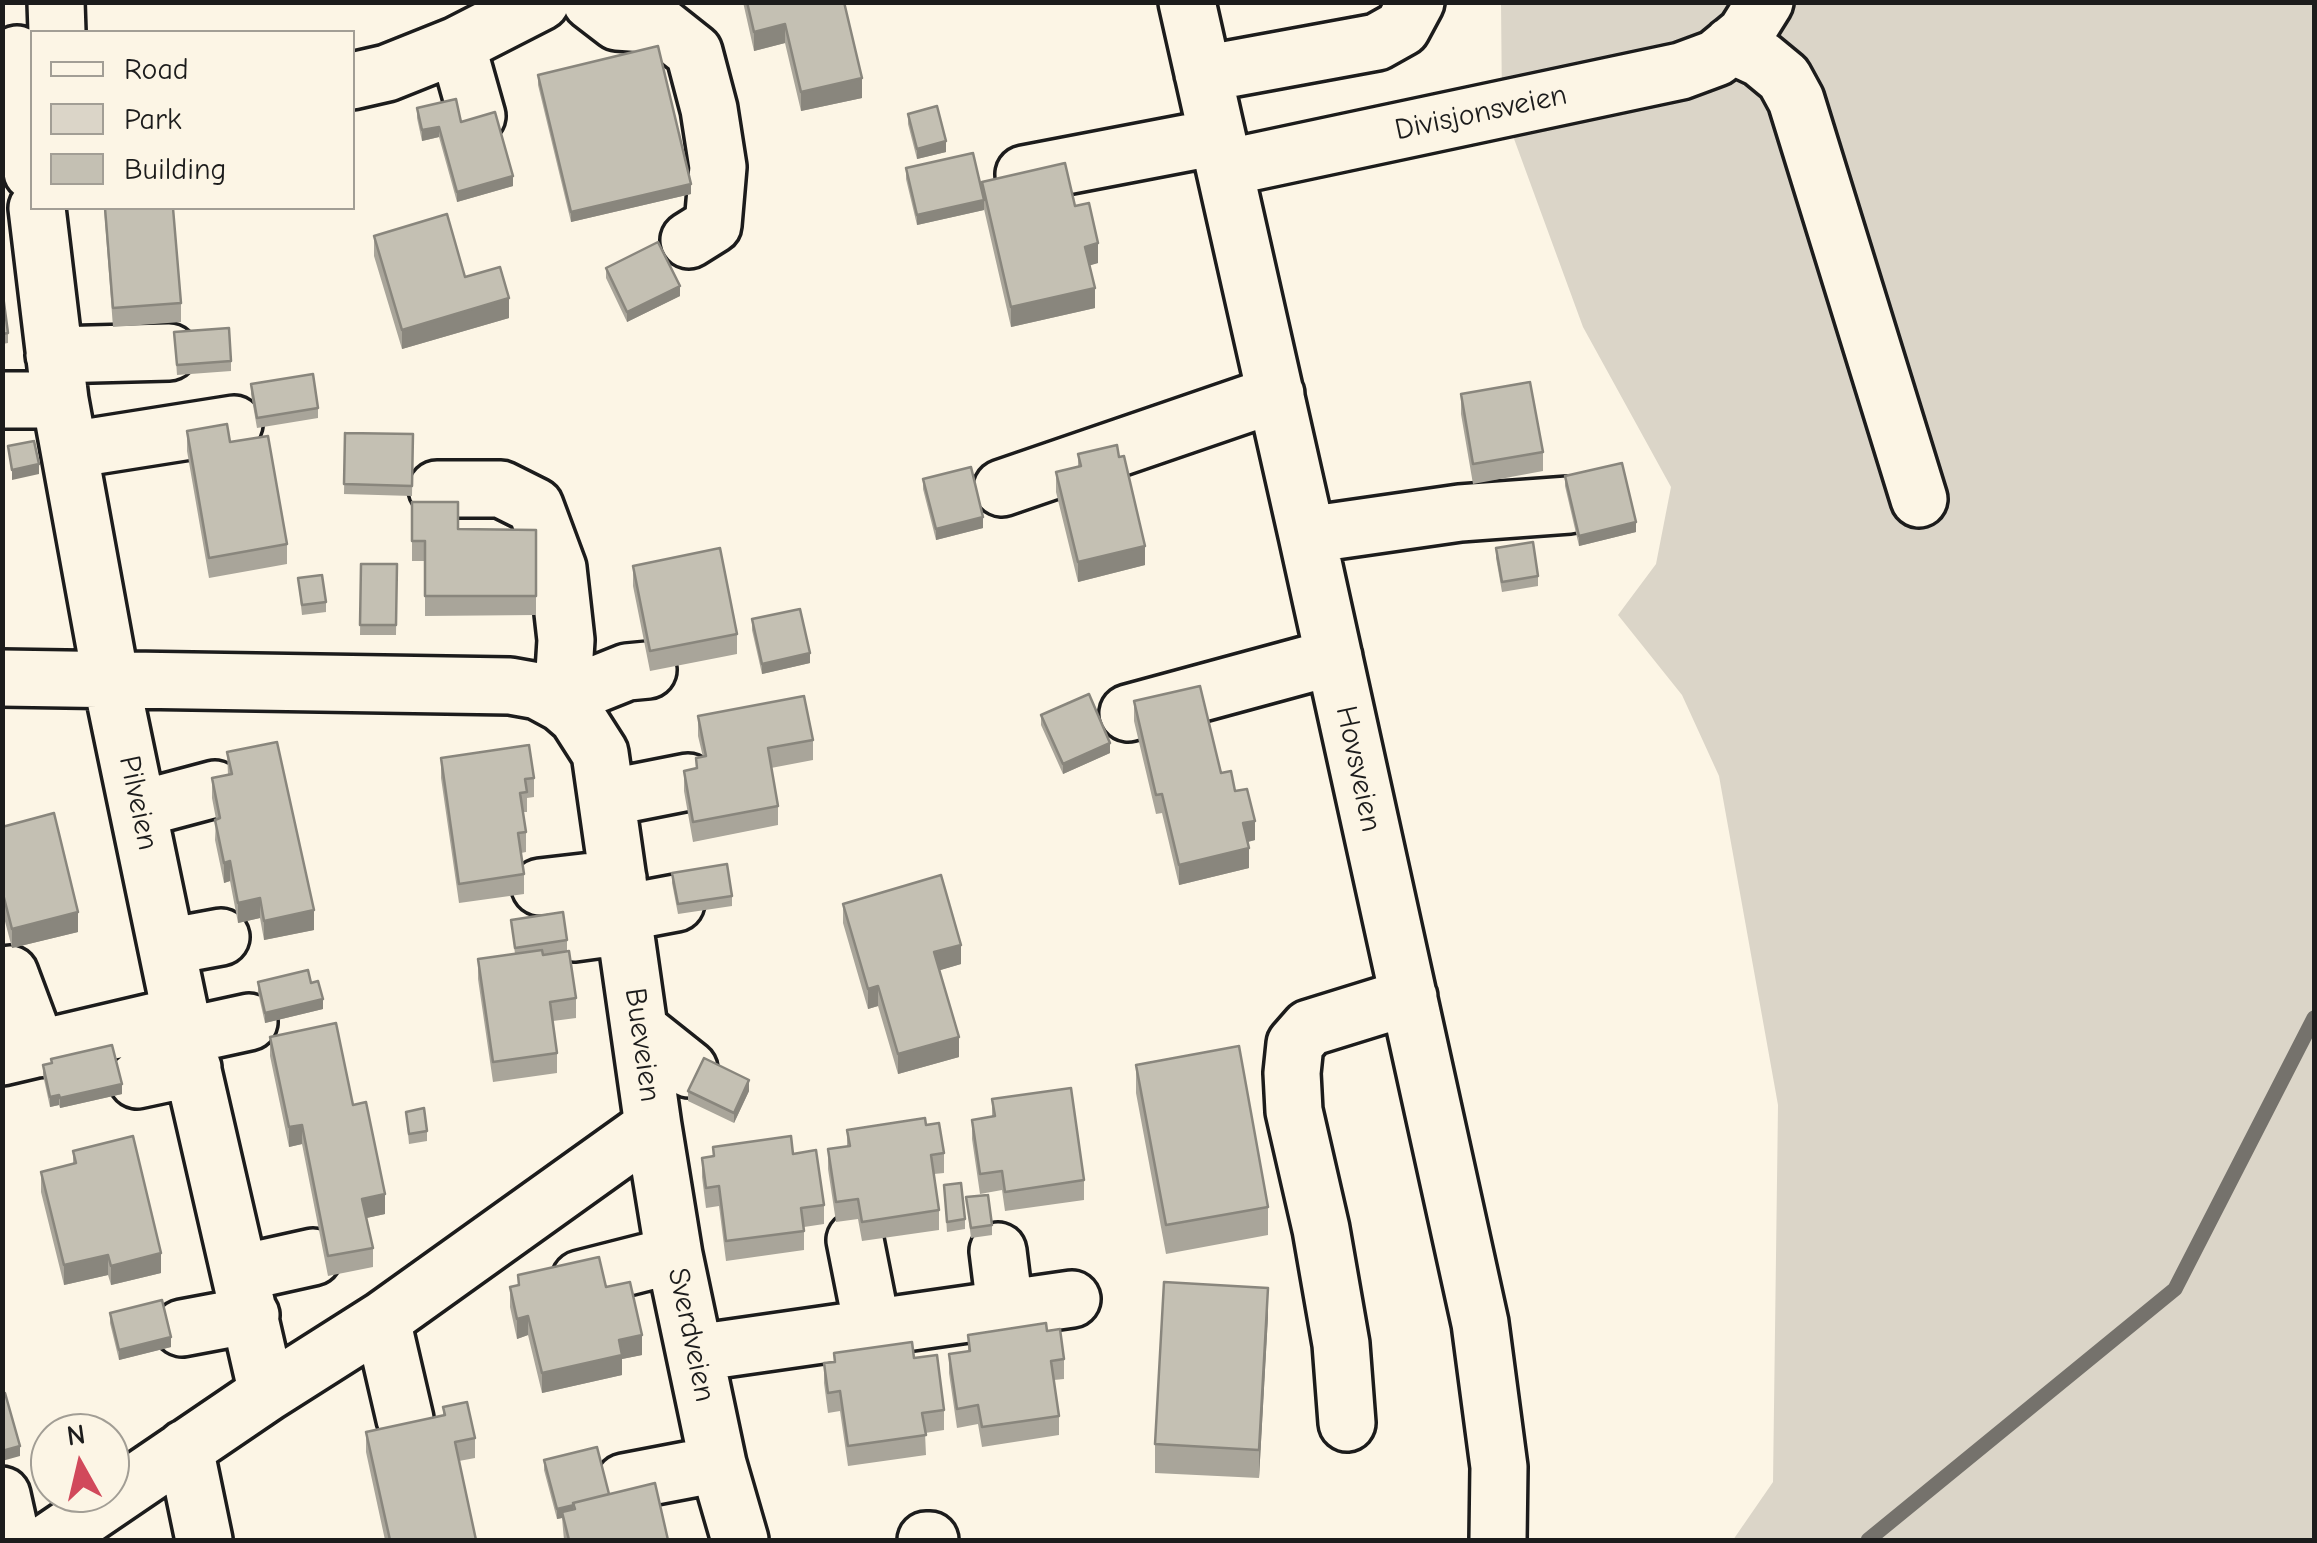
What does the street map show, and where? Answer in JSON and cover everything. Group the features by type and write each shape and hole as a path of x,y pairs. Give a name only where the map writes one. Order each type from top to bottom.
{"street":[{"path":"39,30 56,2"},
{"path":"355,80 387,74 457,45 540,2"},
{"path":"591,2 617,22 660,25 694,52 709,109 718,167 713,225 689,240"},
{"name":"Hovsveien","path":"1186,2 1308,534 1480,1323 1498,1467 1498,1540"},
{"path":"1203,74 1377,42 1402,28 1416,2"},
{"name":"Divisjonsveien","path":"1024,174 1221,152 1681,70 1716,58 1745,34 1764,2"},
{"path":"457,45 477,116"},
{"path":"1731,45 1761,59 1784,78 1796,100 1919,498"},
{"path":"27,49 30,123"},
{"path":"2,195 30,190"},
{"name":"Pilveien","path":"37,210 61,402 111,680 186,1040 266,1393"},
{"path":"61,402 169,352"},
{"path":"1002,488 1276,394"},
{"path":"2,400 61,402 234,424"},
{"path":"437,488 501,490 535,506 558,568 566,640 562,704"},
{"path":"1308,534 1460,513 1569,505"},
{"path":"1128,713 1334,658"},
{"path":"2,678 111,680 376,667 538,691 562,704"},
{"path":"562,704 582,690 612,678 648,670"},
{"name":"Bueveien","path":"52,1540 266,1393 382,1320 652,1126 600,754 577,718 562,704"},
{"path":"607,798 688,782"},
{"path":"140,809 215,789"},
{"path":"540,886 623,911"},
{"path":"167,947 221,937"},
{"path":"10,974 20,1053 186,1040 249,1022"},
{"path":"1347,1423 1341,1344 1321,1229 1294,1111 1295,1044 1308,1028 1409,997"},
{"path":"640,1030 689,1069"},
{"path":"136,1080 186,1040"},
{"name":"Sverdveien","path":"652,1126 674,1255 718,1464 740,1540"},
{"path":"838,1244 850,1329"},
{"path":"998,1251 1005,1308"},
{"path":"580,1279 674,1255"},
{"path":"182,1328 313,1257"},
{"path":"696,1353 1072,1299"},
{"path":"382,1320 404,1419"},
{"path":"186,1448 204,1540"},
{"path":"624,1482 718,1464"},
{"path":"2,1495 12,1540"}],"green space":[{"path":"1501,3 2314,3 2314,1540 1733,1540 1773,1482 1778,1105 1719,776 1682,695 1618,615 1656,564 1671,487 1583,327 1502,106"}],"building":[{"path":"747,2 844,2 862,78 801,92 785,24 754,32"},
{"path":"658,46 691,184 571,212 538,75"},
{"path":"456,99 461,122 495,112 513,176 457,192 439,127 422,130 417,108"},
{"path":"937,106 946,141 917,149 908,114"},
{"path":"973,153 984,200 917,215 906,168"},
{"path":"1065,163 1075,206 1089,203 1098,243 1085,247 1095,288 1011,307 982,182"},
{"path":"105,210 173,210 181,303 113,308"},
{"path":"447,214 465,277 500,267 509,298 402,330 374,236"},
{"path":"658,242 680,286 627,312 606,268"},
{"path":"2,288 8,333 2,334"},
{"path":"229,328 231,361 177,365 174,332"},
{"path":"313,374 318,408 257,418 251,384"},
{"path":"1530,382 1543,452 1473,464 1461,394"},
{"path":"227,424 230,442 268,436 287,544 209,558 187,431"},
{"path":"345,433 413,434 412,486 344,484"},
{"path":"34,441 39,464 12,470 8,446"},
{"path":"1117,445 1119,457 1124,456 1145,546 1078,562 1056,472 1081,466 1078,454"},
{"path":"1622,463 1636,522 1579,536 1565,476"},
{"path":"971,467 983,517 936,529 923,479"},
{"path":"412,502 458,502 458,529 536,530 536,596 425,596 425,541 412,541"},
{"path":"1533,542 1538,576 1502,582 1496,548"},
{"path":"720,548 737,634 650,651 633,566"},
{"path":"361,564 397,564 396,625 360,625"},
{"path":"322,575 326,602 302,605 298,578"},
{"path":"800,609 810,653 762,664 752,619"},
{"path":"1200,686 1221,773 1231,771 1235,791 1247,789 1255,821 1243,823 1249,848 1179,865 1162,794 1156,795 1134,701"},
{"path":"1089,694 1110,743 1063,764 1041,715"},
{"path":"804,696 813,740 768,748 778,806 693,822 684,771 697,768 696,758 706,756 698,716"},
{"path":"277,742 314,910 264,921 260,898 238,903 230,861 224,863 215,820 220,818 212,778 232,774 227,752"},
{"path":"529,745 534,778 525,779 527,792 520,793 526,832 518,833 524,874 459,884 441,758"},
{"path":"54,813 78,912 12,929 2,890 2,827"},
{"path":"727,864 732,896 678,904 672,873"},
{"path":"941,875 961,945 934,952 959,1037 898,1054 878,986 868,989 843,904"},
{"path":"563,912 567,940 515,948 511,920"},
{"path":"542,950 543,955 569,951 576,998 550,1002 557,1053 493,1062 478,959"},
{"path":"308,970 311,983 318,981 323,999 265,1013 258,982"},
{"path":"336,1023 353,1105 366,1102 385,1194 362,1199 373,1248 328,1256 302,1125 289,1127 270,1037"},
{"path":"112,1045 122,1084 50,1097 43,1065 52,1063 51,1059"},
{"path":"1239,1046 1268,1207 1166,1225 1136,1065"},
{"path":"704,1058 749,1080 734,1113 688,1091"},
{"path":"1071,1088 1084,1180 1005,1192 1002,1171 980,1174 972,1120 995,1116 992,1099"},
{"path":"424,1108 427,1131 409,1134 406,1112"},
{"path":"925,1118 926,1125 939,1123 944,1153 931,1155 939,1210 862,1222 858,1199 836,1202 828,1149 850,1146 847,1130"},
{"path":"133,1136 161,1253 111,1266 108,1255 64,1265 41,1172 76,1163 73,1151"},
{"path":"791,1136 793,1154 816,1150 824,1205 801,1208 804,1231 726,1241 719,1186 706,1188 702,1158 714,1156 713,1147"},
{"path":"961,1183 965,1219 947,1222 944,1185"},
{"path":"988,1195 992,1225 971,1228 966,1197"},
{"path":"599,1257 606,1287 630,1282 642,1335 619,1340 622,1355 542,1373 528,1316 517,1319 510,1287 519,1285 518,1275"},
{"path":"1164,1282 1268,1288 1259,1450 1155,1444"},
{"path":"162,1300 171,1337 119,1350 110,1313"},
{"path":"1046,1323 1047,1331 1060,1329 1064,1359 1051,1361 1059,1416 982,1427 978,1405 957,1409 949,1354 970,1351 968,1335"},
{"path":"912,1342 914,1358 937,1355 944,1410 922,1413 926,1435 848,1446 840,1391 828,1393 824,1363 835,1362 834,1353"},
{"path":"2,1393 20,1446 2,1451"},
{"path":"467,1402 475,1438 455,1442 476,1540 390,1540 366,1432 445,1415 443,1407"},
{"path":"597,1447 609,1494 557,1509 544,1460"},
{"path":"655,1483 668,1540 569,1540 562,1512 575,1509 573,1503"}],"waterway":[{"path":"1868,1540 2175,1289 2314,1018"}]}
